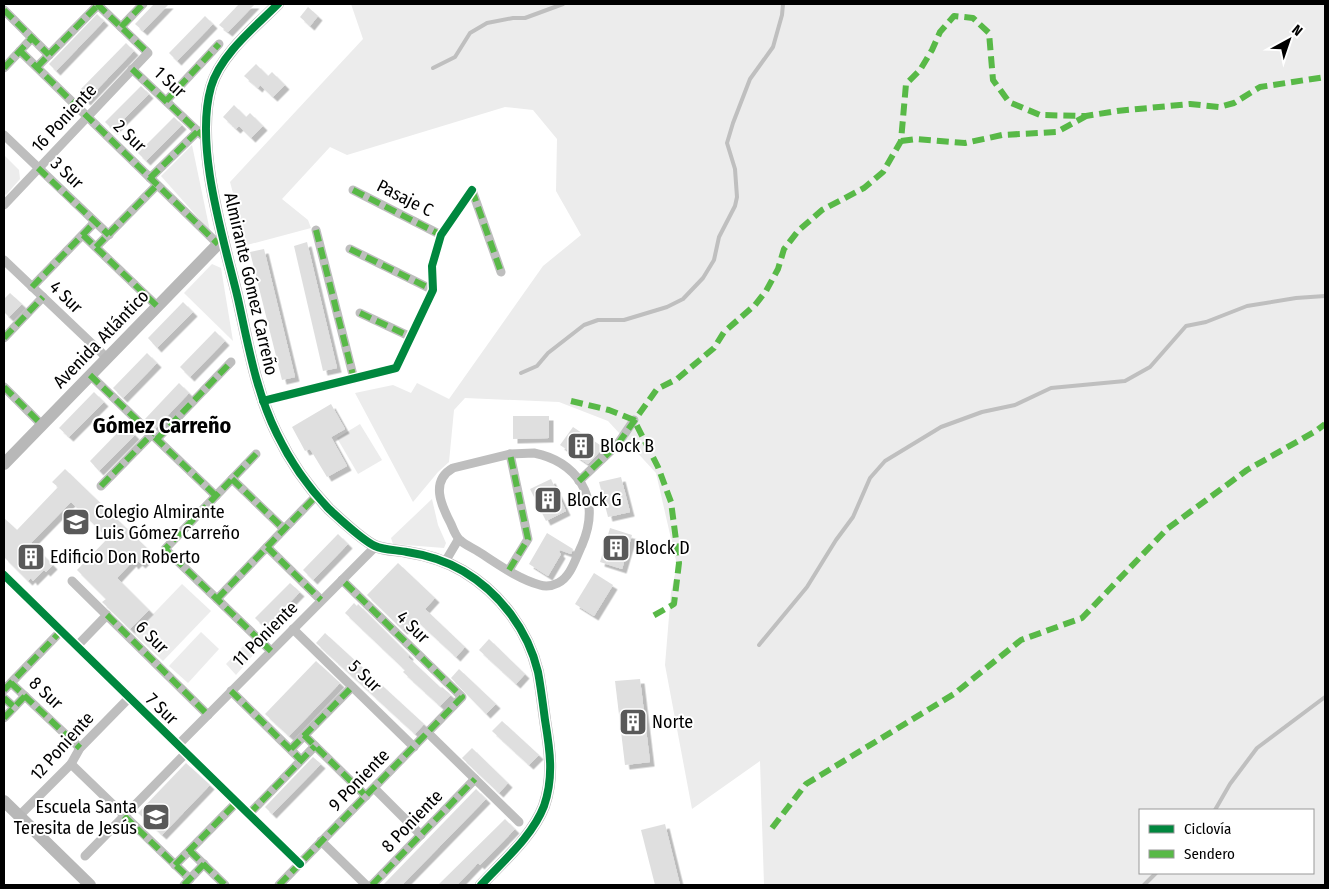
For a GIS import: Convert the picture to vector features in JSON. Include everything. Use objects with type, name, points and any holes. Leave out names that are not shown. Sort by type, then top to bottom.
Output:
[{"type":"street","points":[[37,67],[97,4]]},
{"type":"street","name":"1 Sur","points":[[97,4],[148,53]]},
{"type":"street","points":[[121,27],[143,4]]},
{"type":"street","name":"Almirante Gómez Carreño","points":[[278,4],[226,58],[217,72],[211,88],[202,135],[220,241],[263,401],[276,434],[300,474],[317,495],[344,522],[376,546],[417,553],[445,562],[474,578],[509,611],[522,632],[532,654],[538,674],[550,755],[551,768],[548,793],[531,831],[481,885]]},
{"type":"street","points":[[4,10],[49,54]]},
{"type":"street","points":[[4,68],[32,38]]},
{"type":"street","points":[[166,101],[219,44]]},
{"type":"street","name":"2 Sur","points":[[20,51],[157,185],[220,241]]},
{"type":"street","name":"16 Poniente","points":[[4,205],[148,53]]},
{"type":"street","name":"1 Sur","points":[[132,69],[202,135]]},
{"type":"street","name":"3 Sur","points":[[4,134],[109,235]]},
{"type":"street","points":[[150,178],[202,135]]},
{"type":"street","points":[[96,248],[157,185]]},
{"type":"street","name":"Pasaje C","points":[[353,190],[441,235]]},
{"type":"street","points":[[263,401],[396,368],[433,290],[432,266],[441,235],[472,190],[501,272]]},
{"type":"street","points":[[32,287],[95,222]]},
{"type":"street","points":[[316,230],[354,379]]},
{"type":"street","points":[[83,234],[157,306]]},
{"type":"street","name":"Avenida Atlántico","points":[[4,464],[220,241]]},
{"type":"street","points":[[350,250],[433,290]]},
{"type":"street","name":"4 Sur","points":[[4,260],[107,358]]},
{"type":"street","points":[[4,338],[43,297]]},
{"type":"street","points":[[360,313],[411,337]]},
{"type":"street","points":[[101,486],[231,362]]},
{"type":"street","points":[[90,375],[216,496]]},
{"type":"street","points":[[4,387],[42,425]]},
{"type":"street","points":[[579,481],[617,445],[634,420]]},
{"type":"street","points":[[534,453],[552,458],[567,468],[579,481],[588,500],[590,510],[588,529],[566,576],[558,583],[542,586],[508,570],[458,540],[443,508],[438,489],[441,478],[453,468],[510,454],[534,453]]},
{"type":"street","points":[[256,454],[165,549],[271,651]]},
{"type":"street","points":[[508,570],[528,539],[510,454]]},
{"type":"street","points":[[232,479],[284,530]]},
{"type":"street","points":[[217,599],[317,495]]},
{"type":"street","points":[[445,562],[458,540]]},
{"type":"street","name":"11 Poniente","points":[[178,745],[376,546]]},
{"type":"street","points":[[267,547],[321,600]]},
{"type":"street","name":"7 Sur","points":[[5,579],[60,630],[300,864]]},
{"type":"street","name":"4 Sur","points":[[342,580],[462,698]]},
{"type":"street","name":"6 Sur","points":[[72,581],[208,715]]},
{"type":"street","points":[[76,646],[107,615]]},
{"type":"street","name":"5 Sur","points":[[293,629],[414,747]]},
{"type":"street","points":[[4,690],[60,630]]},
{"type":"street","name":"8 Sur","points":[[11,683],[80,748]]},
{"type":"street","points":[[290,749],[352,687]]},
{"type":"street","points":[[231,691],[302,760]]},
{"type":"street","points":[[4,718],[25,696]]},
{"type":"street","name":"8 Sur","points":[[4,698],[14,707]]},
{"type":"street","name":"12 Poniente","points":[[19,816],[71,764],[80,748],[130,698]]},
{"type":"street","name":"9 Poniente","points":[[278,885],[462,698]]},
{"type":"street","points":[[428,733],[519,822]]},
{"type":"street","points":[[304,735],[366,796]]},
{"type":"street","points":[[249,814],[315,746]]},
{"type":"street","points":[[85,856],[186,753]]},
{"type":"street","points":[[71,764],[175,865],[187,882],[204,864]]},
{"type":"street","name":"8 Poniente","points":[[372,885],[475,779]]},
{"type":"street","points":[[374,788],[421,835]]},
{"type":"street","points":[[4,801],[90,885]]},
{"type":"street","points":[[175,865],[237,802]]},
{"type":"street","points":[[321,842],[366,885]]},
{"type":"street","points":[[190,850],[226,885]]},
{"type":"shaded area","points":[[351,4],[1325,4],[1325,885],[764,885],[760,761],[692,809],[665,665],[671,592],[677,565],[656,473],[608,421],[559,402],[465,398],[454,410],[449,462],[413,502],[355,393],[393,385],[411,393],[417,383],[449,399],[543,266],[581,235],[556,191],[557,139],[533,110],[505,107],[347,155],[330,147],[282,199],[308,220],[311,228],[247,245],[230,182],[363,39]]},
{"type":"shaded area","points":[[192,145],[210,231],[161,176]]},
{"type":"shaded area","points":[[4,155],[19,170],[20,179],[6,195],[4,193]]},
{"type":"shaded area","points":[[212,264],[221,268],[233,341],[184,293]]},
{"type":"shaded area","points":[[360,424],[382,460],[358,474],[337,438]]},
{"type":"shaded area","points":[[432,499],[438,525],[446,543],[444,548],[393,544],[391,538]]},
{"type":"shaded area","points":[[182,584],[211,611],[163,661],[134,634]]},
{"type":"shaded area","points":[[201,632],[219,649],[188,683],[169,666]]},
{"type":"shaded area","points":[[245,644],[254,654],[236,675],[226,664]]},
{"type":"building","points":[[154,4],[169,4],[143,31],[135,24]]},
{"type":"building","points":[[239,4],[255,4],[228,32],[219,25]]},
{"type":"building","points":[[308,7],[318,16],[310,26],[300,17]]},
{"type":"building","points":[[97,14],[104,21],[56,71],[49,64]]},
{"type":"building","points":[[205,16],[213,24],[177,61],[169,53]]},
{"type":"building","points":[[126,43],[134,51],[86,101],[78,92]]},
{"type":"building","points":[[256,64],[268,76],[272,72],[285,85],[273,97],[260,85],[258,88],[244,76]]},
{"type":"building","points":[[141,86],[149,94],[113,130],[105,122]]},
{"type":"building","points":[[234,105],[246,117],[250,113],[263,126],[251,138],[239,126],[236,129],[223,117]]},
{"type":"building","points":[[174,117],[182,125],[146,161],[138,153]]},
{"type":"building","points":[[307,242],[337,368],[323,371],[294,246]]},
{"type":"building","points":[[264,249],[295,377],[282,380],[250,252]]},
{"type":"building","points":[[10,293],[22,304],[9,317],[4,312],[4,299]]},
{"type":"building","points":[[183,302],[193,312],[157,348],[148,338]]},
{"type":"building","points":[[215,331],[225,341],[190,377],[180,367]]},
{"type":"building","points":[[147,353],[157,363],[123,398],[113,388]]},
{"type":"building","points":[[179,383],[189,393],[155,429],[145,419]]},
{"type":"building","points":[[94,392],[104,402],[69,437],[59,428]]},
{"type":"building","points":[[331,404],[345,429],[331,437],[347,466],[327,477],[310,449],[305,451],[292,427]]},
{"type":"building","points":[[513,416],[549,416],[549,438],[513,439]]},
{"type":"building","points":[[125,425],[135,435],[99,471],[90,461]]},
{"type":"building","name":"Block B","points":[[573,427],[603,447],[588,464],[560,445]]},
{"type":"building","points":[[65,469],[152,553],[141,564],[138,561],[134,565],[132,562],[117,578],[149,610],[130,629],[102,602],[106,599],[77,570],[108,538],[71,502],[31,543],[53,565],[46,572],[44,570],[33,581],[31,578],[28,581],[4,557],[4,518],[17,530],[58,487],[52,482]]},
{"type":"building","points":[[621,477],[630,512],[608,517],[599,482]]},
{"type":"building","name":"Block G","points":[[551,479],[566,511],[546,521],[530,489]]},
{"type":"building","name":"Block D","points":[[610,528],[632,535],[622,569],[600,562]]},
{"type":"building","points":[[547,533],[573,549],[571,554],[560,550],[561,554],[548,576],[529,564]]},
{"type":"building","points":[[338,534],[348,544],[313,580],[303,570]]},
{"type":"building","points":[[398,563],[435,598],[425,609],[465,647],[456,657],[414,618],[403,630],[367,595]]},
{"type":"building","points":[[594,573],[613,585],[594,616],[575,604]]},
{"type":"building","points":[[290,583],[300,592],[265,628],[255,618]]},
{"type":"building","points":[[354,603],[357,606],[358,604],[409,655],[408,657],[451,695],[440,706],[403,672],[405,670],[345,613]]},
{"type":"building","points":[[325,633],[424,724],[415,734],[316,643]]},
{"type":"building","points":[[489,639],[525,674],[516,684],[479,650]]},
{"type":"building","points":[[316,661],[340,683],[289,736],[265,714]]},
{"type":"building","points":[[459,669],[496,704],[486,714],[451,678]]},
{"type":"building","name":"Norte","points":[[640,679],[650,762],[625,765],[615,681]]},
{"type":"building","points":[[502,721],[539,755],[529,765],[492,731]]},
{"type":"building","points":[[472,748],[508,783],[499,793],[462,758]]},
{"type":"building","points":[[313,757],[321,764],[272,814],[265,807]]},
{"type":"building","points":[[186,763],[210,785],[162,835],[138,813]]},
{"type":"building","points":[[476,789],[486,799],[402,885],[383,885]]},
{"type":"building","points":[[505,819],[515,829],[480,865],[478,863],[457,885],[438,885]]},
{"type":"building","points":[[665,824],[680,885],[655,885],[641,830]]},
{"type":"waterway","points":[[433,68],[455,57],[470,33],[487,23],[513,18],[525,18],[563,4]]},
{"type":"waterway","points":[[521,373],[537,366],[548,353],[584,325],[598,320],[624,320],[667,307],[683,299],[703,278],[714,260],[719,237],[735,206],[737,197],[735,169],[727,143],[750,79],[773,47],[782,15],[783,4]]},
{"type":"waterway","points":[[759,645],[807,587],[836,540],[853,517],[870,478],[885,461],[941,427],[982,412],[1015,405],[1051,388],[1125,381],[1150,367],[1186,326],[1206,322],[1247,306],[1296,298],[1325,296]]},
{"type":"waterway","points":[[1216,809],[1230,784],[1257,748],[1325,697]]},
{"type":"waterway","points":[[1144,885],[1155,874]]},
{"type":"marked path","points":[[97,4],[148,53]]},
{"type":"marked path","points":[[121,27],[143,4]]},
{"type":"marked path","points":[[37,67],[98,5]]},
{"type":"marked path","points":[[4,10],[49,55]]},
{"type":"marked path","points":[[579,481],[617,445],[657,389],[677,379],[714,348],[724,332],[755,305],[766,291],[778,269],[784,249],[798,231],[822,210],[864,188],[883,172],[901,141],[906,84],[920,70],[940,32],[954,16],[973,18],[989,33],[993,80],[1009,102],[1040,115],[1086,116],[1190,104],[1219,107],[1234,103],[1260,87],[1325,77]]},
{"type":"marked path","points":[[4,68],[32,38]]},
{"type":"marked path","points":[[166,101],[219,44]]},
{"type":"marked path","points":[[20,51],[218,244]]},
{"type":"marked path","points":[[132,69],[206,139]]},
{"type":"marked path","points":[[901,141],[916,139],[965,143],[1002,135],[1057,132],[1086,116]]},
{"type":"marked path","points":[[150,178],[198,131]]},
{"type":"marked path","points":[[38,168],[109,235]]},
{"type":"marked path","points":[[96,247],[157,185]]},
{"type":"marked path","points":[[353,190],[441,235]]},
{"type":"marked path","points":[[472,190],[501,272]]},
{"type":"marked path","points":[[32,287],[95,222]]},
{"type":"marked path","points":[[316,230],[354,379]]},
{"type":"marked path","points":[[83,235],[157,306]]},
{"type":"marked path","points":[[350,249],[433,290]]},
{"type":"marked path","points":[[4,338],[43,297]]},
{"type":"marked path","points":[[360,313],[411,337]]},
{"type":"marked path","points":[[157,439],[231,362]]},
{"type":"marked path","points":[[90,375],[216,496]]},
{"type":"marked path","points":[[4,387],[42,425]]},
{"type":"marked path","points":[[571,401],[609,410],[634,420],[658,467],[671,502],[679,563],[674,604],[653,616]]},
{"type":"marked path","points":[[772,828],[806,784],[954,694],[1021,640],[1082,618],[1167,529],[1247,470],[1325,424]]},
{"type":"marked path","points":[[101,486],[152,434]]},
{"type":"marked path","points":[[256,454],[165,549],[271,651]]},
{"type":"marked path","points":[[509,570],[528,539],[510,454]]},
{"type":"marked path","points":[[232,479],[284,529]]},
{"type":"marked path","points":[[217,599],[317,495]]},
{"type":"marked path","points":[[267,547],[321,600]]},
{"type":"marked path","points":[[279,885],[462,697],[342,580]]},
{"type":"marked path","points":[[107,615],[208,715]]},
{"type":"marked path","points":[[4,690],[61,631]]},
{"type":"marked path","points":[[11,683],[80,748]]},
{"type":"marked path","points":[[291,749],[352,687]]},
{"type":"marked path","points":[[231,691],[301,760]]},
{"type":"marked path","points":[[4,718],[25,696]]},
{"type":"marked path","points":[[4,698],[14,707]]},
{"type":"marked path","points":[[304,735],[366,796]]},
{"type":"marked path","points":[[249,814],[315,746]]},
{"type":"marked path","points":[[372,885],[475,779]]},
{"type":"marked path","points":[[175,865],[237,802]]},
{"type":"marked path","points":[[124,816],[190,879]]},
{"type":"marked path","points":[[190,851],[225,885]]},
{"type":"marked path","points":[[184,885],[204,864]]},
{"type":"cycle path","points":[[278,4],[230,53],[222,64],[211,87],[207,111],[206,137],[208,165],[219,222],[253,368],[263,402],[282,444],[307,483],[329,509],[351,529],[375,546],[414,553],[450,564],[489,590],[520,627],[533,657],[538,672],[550,753],[547,795],[539,817],[525,838],[481,885]]},
{"type":"cycle path","points":[[263,401],[396,368],[433,290],[432,266],[441,235],[472,190]]},
{"type":"cycle path","points":[[4,575],[300,864]]},
{"type":"place","name":"Block B","points":[[581,446]]},
{"type":"place","name":"Block G","points":[[548,500]]},
{"type":"place","name":"Colegio Almirante Luis Gómez Carreño","points":[[76,522]]},
{"type":"place","name":"Block D","points":[[616,548]]},
{"type":"place","name":"Edificio Don Roberto","points":[[31,557]]},
{"type":"place","name":"Norte","points":[[633,722]]},
{"type":"place","name":"Escuela Santa Teresita de Jesús","points":[[156,817]]},
{"type":"district","name":"Gómez Carreño","points":[[162,425]]}]
